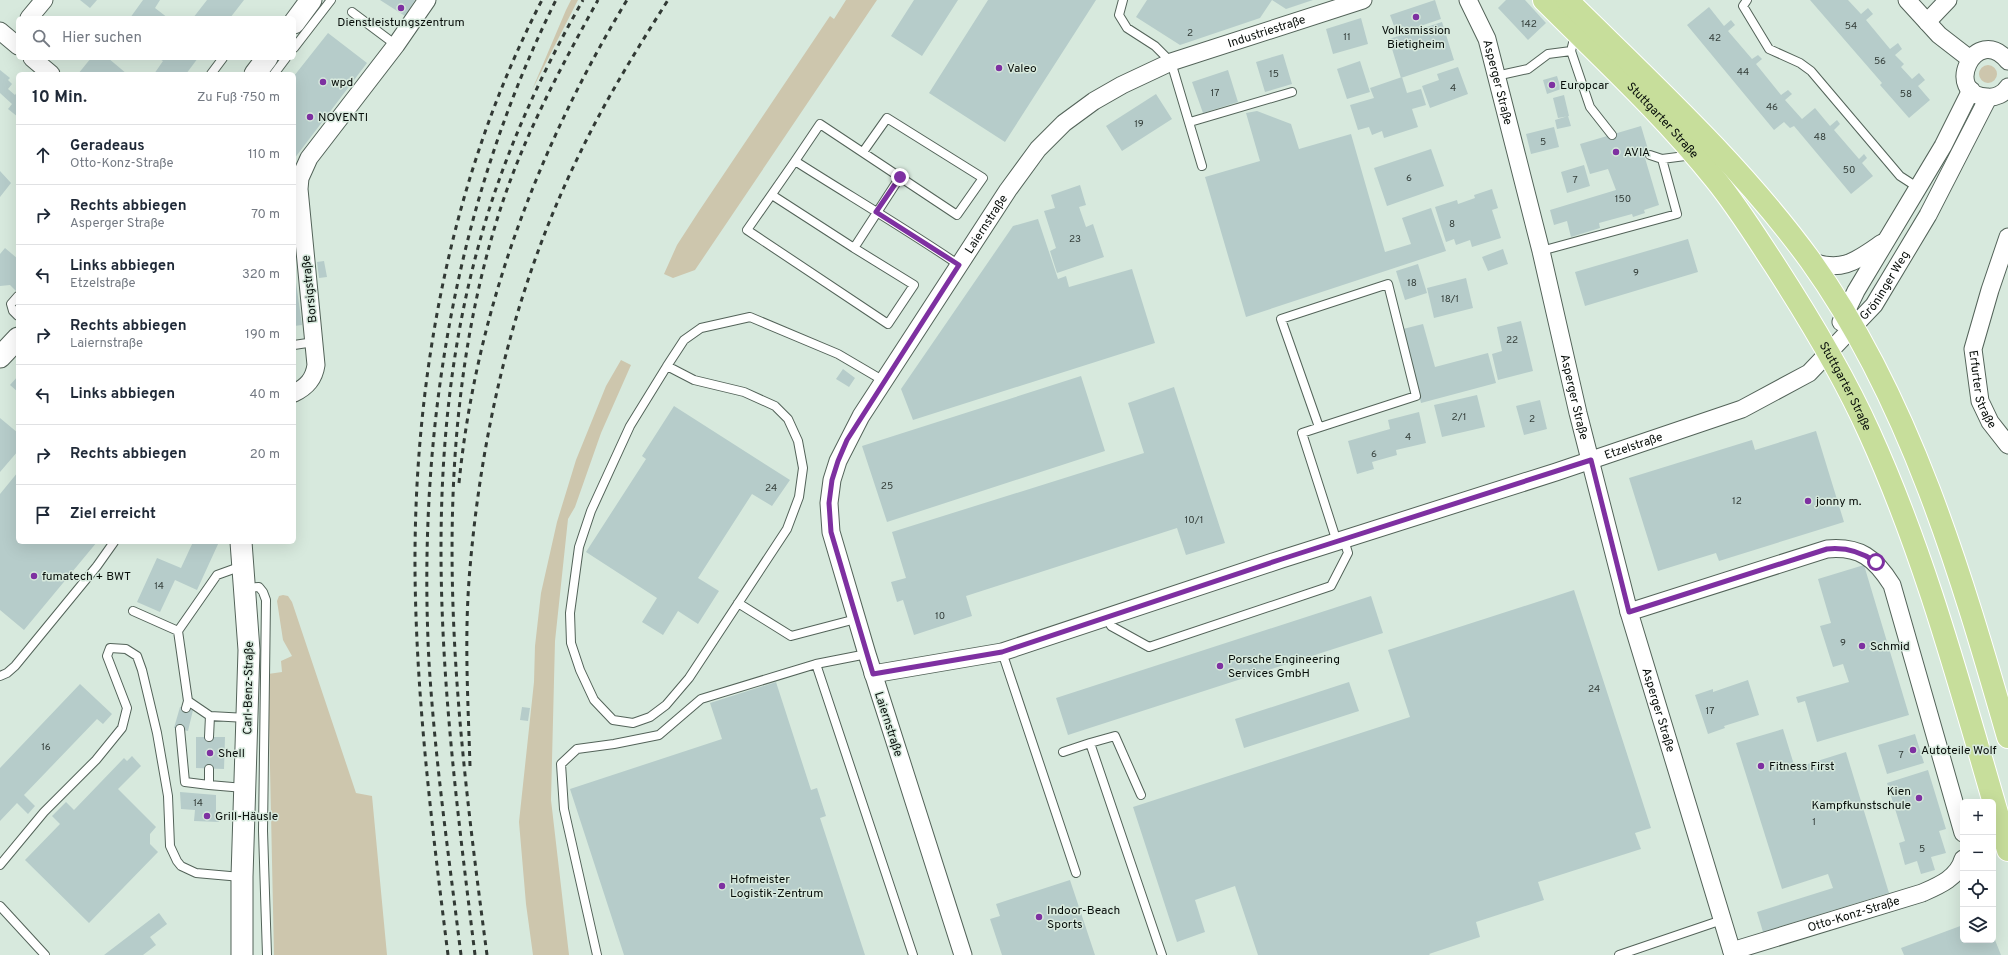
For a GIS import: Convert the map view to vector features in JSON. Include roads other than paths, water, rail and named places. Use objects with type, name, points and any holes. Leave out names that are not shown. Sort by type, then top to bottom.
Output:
[{"type":"main road","name":"Stuttgarter Straße","points":[[1544,0],[1574,42],[1667,123],[1716,180],[1803,309],[1828,353],[1868,430],[1903,512],[1951,656],[2008,850]]},
{"type":"main road","name":"Stuttgarter Straße","points":[[1567,0],[1728,160],[1782,223],[1810,261],[1849,320],[1895,411],[1933,502],[1965,594],[2008,737]]},
{"type":"street","points":[[31,16],[44,0]]},
{"type":"street","points":[[296,20],[311,0]]},
{"type":"street","name":"Borsigstraße","points":[[296,392],[304,389],[314,373],[314,342],[299,190],[300,178],[309,158],[396,45],[427,0]]},
{"type":"street","name":"Industriestraße","points":[[1171,62],[1363,0]]},
{"type":"street","name":"Asperger Straße","points":[[1468,0],[1487,39],[1541,251],[1629,612],[1722,920],[1730,954]]},
{"type":"street","points":[[1907,0],[1949,44],[1970,59]]},
{"type":"street","points":[[1927,22],[1948,0]]},
{"type":"street","points":[[2007,56],[1986,50],[1977,53],[1970,59],[1966,67],[1965,75],[1971,90],[1976,94],[1988,98],[2001,94],[2008,87]]},
{"type":"street","points":[[34,60],[49,72]]},
{"type":"street","points":[[256,72],[266,60]]},
{"type":"street","name":"Laiernstraße","points":[[963,955],[873,674],[831,532],[829,503],[832,480],[847,440],[959,265],[1025,166],[1048,138],[1094,101],[1122,85],[1171,62]]},
{"type":"street","name":"Gröninger Weg","points":[[1828,353],[1849,320],[1885,241],[1943,146],[1971,90]]},
{"type":"street","name":"Gröninger Weg","points":[[1849,320],[1874,304],[1928,215],[1988,98]]},
{"type":"street","name":"Erfurter Straße","points":[[2008,237],[1990,290],[1973,349],[1980,402],[1990,422],[2008,445]]},
{"type":"street","name":"Gröninger Weg","points":[[1810,261],[1831,266],[1851,263],[1885,241]]},
{"type":"street","points":[[0,357],[16,340]]},
{"type":"street","name":"Etzelstraße","points":[[873,674],[1002,652],[1591,460],[1742,409],[1806,376],[1828,353]]},
{"type":"street","name":"Carl-Benz-Straße","points":[[241,544],[249,650],[246,788],[242,877],[242,955]]},
{"type":"street","points":[[1629,612],[1827,549],[1849,549],[1868,556],[1882,569],[1892,585],[1960,823]]},
{"type":"street","name":"Otto-Konz-Straße","points":[[1730,954],[1922,893],[1940,885],[1955,874],[1960,865]]},
{"type":"lane","points":[[296,45],[331,0]]},
{"type":"lane","points":[[1122,0],[1119,15],[1127,28],[1155,46],[1171,62],[1202,166]]},
{"type":"lane","points":[[1747,0],[1743,6],[1770,48],[1800,63],[1811,71],[1900,176],[1917,187]]},
{"type":"lane","points":[[352,12],[396,45]]},
{"type":"lane","points":[[1496,76],[1528,69],[1548,54],[1574,42],[1590,107],[1612,135]]},
{"type":"lane","points":[[212,72],[222,60]]},
{"type":"lane","points":[[276,72],[284,60]]},
{"type":"lane","points":[[1190,122],[1292,92]]},
{"type":"lane","points":[[772,195],[914,285],[888,324],[747,230],[820,124],[957,215],[982,178],[887,118],[863,152]]},
{"type":"lane","points":[[1650,155],[1662,159],[1694,154]]},
{"type":"lane","points":[[1541,251],[1677,214],[1662,159]]},
{"type":"lane","points":[[795,161],[959,265]]},
{"type":"lane","points":[[854,248],[900,177]]},
{"type":"lane","points":[[1107,617],[1111,626],[1149,647],[1331,586],[1348,553],[1340,541],[1302,433],[1416,396],[1388,284],[1281,319],[1318,427]]},
{"type":"lane","points":[[16,298],[11,304],[13,312],[16,314]]},
{"type":"lane","points":[[667,366],[694,380],[744,392],[775,406],[788,419],[798,441],[802,468],[799,497],[787,529],[689,678],[666,705],[650,717],[633,723],[613,720],[594,700],[580,670],[572,643],[570,614],[579,547],[591,511],[630,426],[667,366],[684,340],[701,328],[750,316],[838,354],[884,382]]},
{"type":"lane","points":[[296,345],[314,342]]},
{"type":"lane","points":[[0,676],[7,673],[15,666],[97,566],[113,544]]},
{"type":"lane","points":[[243,566],[217,575],[178,631],[187,705],[210,716],[247,718]]},
{"type":"lane","points":[[245,588],[259,587],[266,600],[263,831],[267,955]]},
{"type":"lane","points":[[738,603],[791,636],[856,619]]},
{"type":"lane","points":[[133,611],[178,631]]},
{"type":"lane","points":[[0,865],[44,812],[96,760],[122,728],[127,708],[107,656],[110,648],[126,649],[137,656],[142,670],[155,726],[168,796],[170,846],[173,854],[181,866],[196,873],[242,877]]},
{"type":"lane","points":[[1002,652],[1076,873]]},
{"type":"lane","points":[[597,955],[564,809],[561,764],[577,749],[614,744],[659,735],[701,699],[816,664],[867,654]]},
{"type":"lane","points":[[816,664],[913,955]]},
{"type":"lane","points":[[209,737],[210,716]]},
{"type":"lane","points":[[180,730],[185,782],[246,788]]},
{"type":"lane","points":[[1063,752],[1115,736],[1141,795]]},
{"type":"lane","points":[[1090,744],[1162,955]]},
{"type":"lane","points":[[209,769],[209,784]]},
{"type":"lane","points":[[0,906],[46,955]]},
{"type":"lane","points":[[1619,955],[1722,920]]},
{"type":"railway","points":[[448,955],[431,811],[418,666],[415,569],[416,496],[422,422],[431,349],[444,277],[462,205],[484,135],[511,66],[542,0]]},
{"type":"railway","points":[[461,955],[447,846],[429,662],[427,577],[429,492],[437,407],[450,323],[468,240],[491,158],[521,78],[556,0]]},
{"type":"railway","points":[[475,955],[454,777],[446,688],[442,599],[442,510],[447,421],[459,332],[479,244],[488,212],[510,150],[523,119],[551,59],[583,0]]},
{"type":"railway","points":[[487,955],[464,766],[456,671],[452,576],[454,481],[462,386],[478,293],[503,201],[512,175],[534,123],[558,73],[598,0]]},
{"type":"railway","points":[[459,483],[467,419],[480,356],[496,294],[516,232],[539,172],[566,113],[595,56],[627,0]]},
{"type":"railway","points":[[470,766],[467,642],[470,568],[483,461],[506,354],[538,250],[558,200],[611,93],[668,0]]},
{"type":"place","name":"Dienstleistungszentrum","points":[[401,8]]},
{"type":"place","name":"Volksmission Bietigheim","points":[[1416,17]]},
{"type":"place","name":"Valeo","points":[[999,68]]},
{"type":"place","name":"wpd","points":[[323,82]]},
{"type":"place","name":"Europcar","points":[[1552,85]]},
{"type":"place","name":"NOVENTI","points":[[310,117]]},
{"type":"place","name":"AVIA","points":[[1616,152]]},
{"type":"place","name":"jonny m.","points":[[1808,501]]},
{"type":"place","name":"fumatech + BWT","points":[[34,576]]},
{"type":"place","name":"Schmid","points":[[1862,646]]},
{"type":"place","name":"Porsche Engineering Services GmbH","points":[[1220,666]]},
{"type":"place","name":"Autoteile Wolf","points":[[1913,750]]},
{"type":"place","name":"Shell","points":[[210,753]]},
{"type":"place","name":"Fitness First","points":[[1761,766]]},
{"type":"place","name":"Kien Kampfkunstschule","points":[[1919,798]]},
{"type":"place","name":"Grill-Häusle","points":[[207,816]]},
{"type":"place","name":"Hofmeister Logistik-Zentrum","points":[[722,886]]},
{"type":"place","name":"Indoor-Beach Sports","points":[[1039,917]]}]
